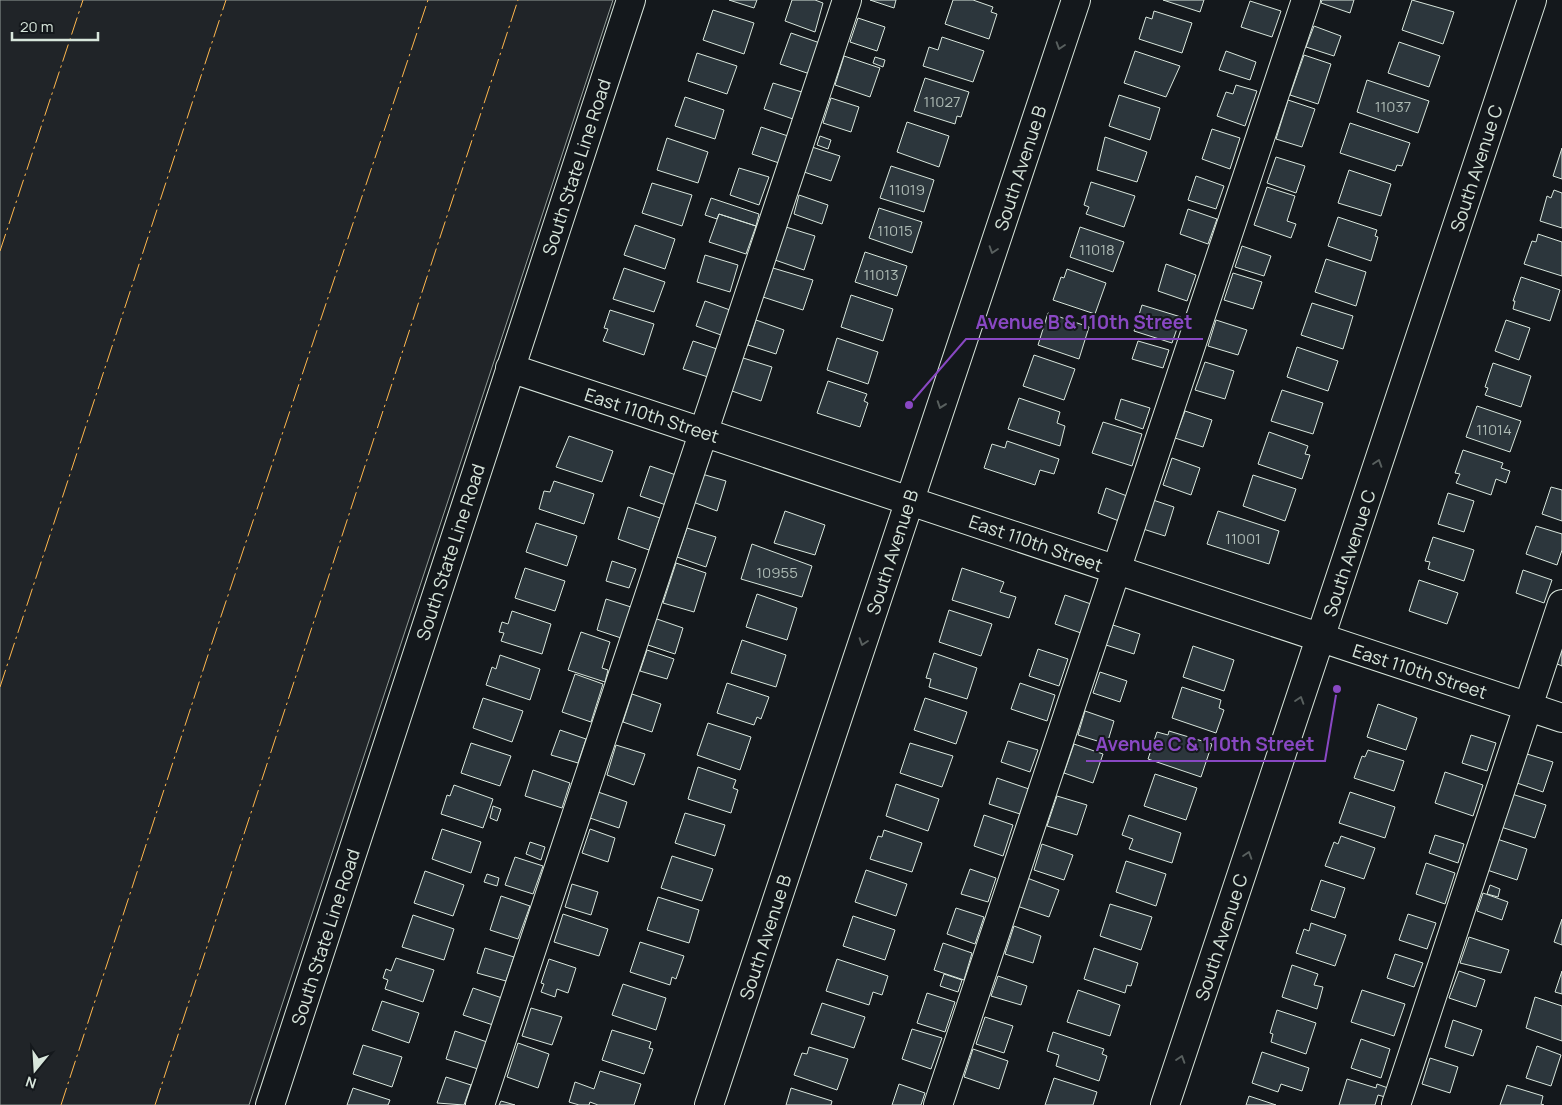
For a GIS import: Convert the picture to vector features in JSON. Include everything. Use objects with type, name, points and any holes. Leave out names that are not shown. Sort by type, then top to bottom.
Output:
[{"type":"street","name":"South State Line Road","points":[[270,1105],[631,0]]},
{"type":"street","points":[[480,1105],[847,0]]},
{"type":"street","name":"South Avenue B","points":[[709,1105],[1076,0]]},
{"type":"street","points":[[938,1105],[1306,0]]},
{"type":"street","name":"South Avenue C","points":[[1166,1105],[1532,0]]},
{"type":"street","name":"East 110th Street","points":[[510,368],[1562,718]]},
{"type":"street","points":[[1396,1105],[1562,604]]},
{"type":"shaded area","points":[[0,0],[613,0],[249,1105],[0,1105]]},
{"type":"building","points":[[729,0],[757,0],[754,8]]},
{"type":"building","points":[[792,0],[815,0],[823,3],[815,32],[785,21]]},
{"type":"building","points":[[870,0],[896,0],[894,8]]},
{"type":"building","points":[[953,0],[973,0],[993,7],[991,12],[997,14],[989,39],[945,24]]},
{"type":"building","points":[[1163,0],[1204,0],[1200,12]]},
{"type":"building","points":[[1322,0],[1354,0],[1350,13],[1321,3]]},
{"type":"building","points":[[1412,0],[1454,12],[1443,44],[1402,30]]},
{"type":"building","points":[[1250,1],[1281,11],[1272,37],[1241,27]]},
{"type":"building","points":[[713,10],[754,23],[744,54],[703,40]]},
{"type":"building","points":[[1154,11],[1192,23],[1182,53],[1139,39],[1146,17],[1152,19]]},
{"type":"building","points":[[858,18],[885,27],[877,51],[850,42]]},
{"type":"building","points":[[1314,26],[1341,36],[1334,56],[1306,47]]},
{"type":"building","points":[[791,33],[820,43],[810,74],[780,64]]},
{"type":"building","points":[[942,37],[984,51],[973,82],[923,66],[929,47],[938,50]]},
{"type":"building","points":[[1399,42],[1440,56],[1429,87],[1388,73]]},
{"type":"building","points":[[1135,51],[1180,66],[1166,97],[1124,83]]},
{"type":"building","points":[[1226,51],[1256,62],[1250,80],[1219,70]]},
{"type":"building","points":[[697,53],[737,66],[727,94],[688,81]]},
{"type":"building","points":[[1304,55],[1331,64],[1318,104],[1290,95]]},
{"type":"building","points":[[844,56],[880,68],[870,97],[835,85]]},
{"type":"building","points":[[875,57],[885,60],[883,67],[873,63]]},
{"type":"building","points":[[925,78],[969,92],[961,117],[957,116],[955,124],[914,111]]},
{"type":"building","points":[[1367,80],[1429,101],[1418,133],[1357,112]]},
{"type":"building","points":[[773,83],[802,92],[793,119],[764,109]]},
{"type":"building","points":[[1236,85],[1257,91],[1245,126],[1217,116],[1226,92],[1233,94]]},
{"type":"building","points":[[1119,95],[1160,108],[1150,140],[1109,126]]},
{"type":"building","points":[[685,97],[724,110],[715,139],[675,126]]},
{"type":"building","points":[[831,98],[859,107],[851,132],[823,123]]},
{"type":"building","points":[[1288,100],[1315,109],[1302,147],[1276,139]]},
{"type":"building","points":[[907,122],[949,136],[939,167],[897,152]]},
{"type":"building","points":[[1350,123],[1410,143],[1402,166],[1397,165],[1395,171],[1340,153]]},
{"type":"building","points":[[761,127],[788,136],[779,163],[752,154]]},
{"type":"building","points":[[1212,129],[1240,138],[1230,169],[1202,159]]},
{"type":"building","points":[[820,136],[831,140],[828,149],[817,145]]},
{"type":"building","points":[[1105,137],[1147,152],[1137,182],[1097,170]]},
{"type":"building","points":[[667,138],[708,152],[698,183],[657,170]]},
{"type":"building","points":[[812,147],[840,156],[831,181],[804,172]]},
{"type":"building","points":[[1562,148],[1562,179],[1553,176]]},
{"type":"building","points":[[1276,157],[1305,166],[1296,193],[1267,183]]},
{"type":"building","points":[[891,166],[934,180],[924,212],[880,198]]},
{"type":"building","points":[[739,168],[769,177],[759,205],[730,195]]},
{"type":"building","points":[[1349,170],[1391,184],[1381,216],[1338,203]]},
{"type":"building","points":[[1196,176],[1224,186],[1216,209],[1188,200]]},
{"type":"building","points":[[1091,182],[1135,196],[1124,227],[1086,214],[1089,207],[1084,205]]},
{"type":"building","points":[[652,183],[692,195],[682,226],[642,213]]},
{"type":"building","points":[[1267,187],[1295,196],[1287,221],[1296,224],[1291,238],[1254,225]]},
{"type":"building","points":[[1554,190],[1562,193],[1562,228],[1540,221],[1547,196],[1551,198]]},
{"type":"building","points":[[799,195],[828,205],[822,224],[794,214]]},
{"type":"building","points":[[711,198],[759,214],[756,226],[719,214],[717,219],[705,215]]},
{"type":"building","points":[[879,208],[922,222],[912,253],[869,238]]},
{"type":"building","points":[[1188,209],[1217,219],[1208,244],[1180,234]]},
{"type":"building","points":[[719,214],[756,226],[746,254],[709,242]]},
{"type":"building","points":[[1338,217],[1377,230],[1375,236],[1378,237],[1371,261],[1328,246]]},
{"type":"building","points":[[635,225],[675,239],[665,269],[624,255]]},
{"type":"building","points":[[786,227],[815,236],[804,270],[775,260]]},
{"type":"building","points":[[1080,227],[1124,242],[1113,272],[1070,257]]},
{"type":"building","points":[[1538,234],[1562,242],[1562,276],[1524,264],[1532,241],[1536,242]]},
{"type":"building","points":[[1242,246],[1271,256],[1264,276],[1235,267]]},
{"type":"building","points":[[865,252],[907,266],[897,296],[855,282]]},
{"type":"building","points":[[705,255],[738,265],[730,292],[697,282]]},
{"type":"building","points":[[1326,259],[1366,272],[1356,306],[1315,292]]},
{"type":"building","points":[[1166,264],[1196,275],[1187,301],[1158,291]]},
{"type":"building","points":[[624,268],[665,282],[654,312],[613,299]]},
{"type":"building","points":[[773,268],[813,280],[803,310],[763,297]]},
{"type":"building","points":[[1067,269],[1106,283],[1095,314],[1053,300],[1061,277],[1064,278]]},
{"type":"building","points":[[1233,273],[1262,282],[1253,309],[1224,300]]},
{"type":"building","points":[[1521,277],[1560,290],[1550,321],[1513,309],[1515,301],[1513,301]]},
{"type":"building","points":[[851,295],[893,309],[883,341],[841,327]]},
{"type":"building","points":[[705,301],[730,310],[721,335],[696,326]]},
{"type":"building","points":[[1312,303],[1353,316],[1343,349],[1301,335]]},
{"type":"building","points":[[1142,305],[1181,317],[1172,343],[1134,331]]},
{"type":"building","points":[[610,310],[654,324],[644,355],[603,341],[608,329],[604,328]]},
{"type":"building","points":[[1048,313],[1089,327],[1079,359],[1038,345]]},
{"type":"building","points":[[756,320],[784,330],[776,354],[748,345]]},
{"type":"building","points":[[1216,320],[1247,330],[1238,355],[1208,346]]},
{"type":"building","points":[[1506,320],[1530,328],[1519,360],[1495,351]]},
{"type":"building","points":[[837,338],[878,352],[868,384],[827,370]]},
{"type":"building","points":[[693,341],[717,349],[708,377],[683,369]]},
{"type":"building","points":[[1138,341],[1169,350],[1163,368],[1132,359]]},
{"type":"building","points":[[1297,347],[1338,361],[1328,391],[1287,377]]},
{"type":"building","points":[[1034,355],[1075,369],[1064,400],[1023,386]]},
{"type":"building","points":[[740,357],[772,367],[761,401],[729,390]]},
{"type":"building","points":[[1205,362],[1234,371],[1225,399],[1195,390]]},
{"type":"building","points":[[1493,363],[1531,376],[1521,407],[1485,395],[1488,388],[1485,387]]},
{"type":"building","points":[[828,381],[867,394],[864,401],[868,403],[860,427],[817,413]]},
{"type":"building","points":[[1282,390],[1323,403],[1313,434],[1271,421]]},
{"type":"building","points":[[1019,398],[1060,412],[1057,423],[1065,426],[1060,446],[1008,429]]},
{"type":"building","points":[[1121,399],[1150,408],[1143,429],[1115,419]]},
{"type":"building","points":[[1477,406],[1521,421],[1510,452],[1466,437]]},
{"type":"building","points":[[1185,411],[1212,420],[1203,447],[1175,438]]},
{"type":"building","points":[[1103,422],[1142,434],[1132,466],[1092,453]]},
{"type":"building","points":[[1269,432],[1308,446],[1305,454],[1310,455],[1302,479],[1258,464]]},
{"type":"building","points":[[569,436],[613,451],[602,482],[556,467]]},
{"type":"building","points":[[1007,441],[1059,459],[1054,474],[1040,470],[1035,485],[984,468],[992,444],[1005,448]]},
{"type":"building","points":[[1463,450],[1503,463],[1501,468],[1510,471],[1506,483],[1496,479],[1491,495],[1456,483],[1460,474],[1455,473]]},
{"type":"building","points":[[1172,458],[1200,468],[1191,495],[1163,485]]},
{"type":"building","points":[[650,466],[676,475],[666,505],[640,496]]},
{"type":"building","points":[[702,474],[726,481],[717,511],[693,502]]},
{"type":"building","points":[[1253,475],[1296,489],[1285,521],[1243,506]]},
{"type":"building","points":[[554,481],[594,494],[584,524],[539,509],[544,491],[550,492]]},
{"type":"building","points":[[1551,487],[1562,490],[1562,521],[1542,514]]},
{"type":"building","points":[[1106,488],[1127,496],[1119,521],[1098,513]]},
{"type":"building","points":[[1448,493],[1474,501],[1464,532],[1438,524]]},
{"type":"building","points":[[1150,499],[1174,507],[1165,536],[1140,528]]},
{"type":"building","points":[[628,507],[660,518],[649,550],[618,539]]},
{"type":"building","points":[[785,511],[825,525],[815,555],[774,543]]},
{"type":"building","points":[[1218,511],[1279,531],[1269,564],[1207,544]]},
{"type":"building","points":[[536,523],[577,536],[567,566],[526,552]]},
{"type":"building","points":[[1536,526],[1562,534],[1562,550],[1557,565],[1526,554]]},
{"type":"building","points":[[687,528],[716,537],[706,567],[677,557]]},
{"type":"building","points":[[1433,537],[1474,550],[1464,581],[1428,569],[1430,562],[1425,561]]},
{"type":"building","points":[[752,544],[812,566],[802,597],[741,579]]},
{"type":"building","points":[[612,561],[636,569],[629,588],[606,581]]},
{"type":"building","points":[[676,563],[706,573],[694,612],[663,603]]},
{"type":"building","points":[[525,568],[565,581],[555,611],[515,598]]},
{"type":"building","points":[[962,568],[1004,582],[1000,592],[1016,597],[1009,618],[952,600]]},
{"type":"building","points":[[1523,570],[1552,580],[1544,603],[1516,593]]},
{"type":"building","points":[[1419,580],[1458,593],[1447,624],[1409,611]]},
{"type":"building","points":[[757,594],[797,608],[787,640],[746,627]]},
{"type":"building","points":[[1065,595],[1091,604],[1081,633],[1055,624]]},
{"type":"building","points":[[606,599],[631,607],[621,638],[597,630]]},
{"type":"building","points":[[949,610],[992,624],[981,656],[939,642]]},
{"type":"building","points":[[512,611],[551,624],[542,654],[501,641],[504,633],[499,632],[502,622],[508,624]]},
{"type":"building","points":[[654,618],[683,628],[675,654],[645,644]]},
{"type":"building","points":[[1113,625],[1140,634],[1134,654],[1106,645]]},
{"type":"building","points":[[581,632],[610,642],[602,668],[608,670],[605,682],[568,670]]},
{"type":"building","points":[[742,640],[786,655],[776,687],[731,673]]},
{"type":"building","points":[[1562,643],[1562,666],[1555,663]]},
{"type":"building","points":[[1193,646],[1234,660],[1224,691],[1183,677]]},
{"type":"building","points":[[1038,649],[1068,659],[1059,686],[1029,676]]},
{"type":"building","points":[[647,650],[674,659],[667,679],[640,671]]},
{"type":"building","points":[[934,653],[977,668],[967,699],[929,687],[931,679],[926,678]]},
{"type":"building","points":[[500,655],[540,669],[530,700],[486,685],[492,667],[496,669]]},
{"type":"building","points":[[1100,672],[1127,681],[1120,702],[1093,693]]},
{"type":"building","points":[[575,674],[603,684],[591,722],[562,712]]},
{"type":"building","points":[[727,683],[769,697],[761,719],[757,717],[754,725],[717,713]]},
{"type":"building","points":[[1020,683],[1055,695],[1047,721],[1011,709]]},
{"type":"building","points":[[1182,687],[1221,700],[1219,708],[1224,710],[1216,733],[1172,718]]},
{"type":"building","points":[[632,694],[661,704],[652,732],[623,722]]},
{"type":"building","points":[[483,698],[523,711],[512,742],[473,728]]},
{"type":"building","points":[[925,698],[967,712],[956,744],[914,730]]},
{"type":"building","points":[[1378,704],[1417,718],[1406,750],[1367,737]]},
{"type":"building","points":[[1085,711],[1114,721],[1107,744],[1078,735]]},
{"type":"building","points":[[708,723],[751,737],[740,770],[697,755]]},
{"type":"building","points":[[560,730],[586,739],[578,763],[551,755]]},
{"type":"building","points":[[1169,731],[1212,744],[1201,777],[1148,759],[1157,732],[1168,735]]},
{"type":"building","points":[[1471,735],[1496,743],[1487,771],[1462,763]]},
{"type":"building","points":[[1008,741],[1038,750],[1030,772],[1001,762]]},
{"type":"building","points":[[471,743],[511,756],[500,786],[461,773]]},
{"type":"building","points":[[910,743],[953,756],[942,787],[900,773]]},
{"type":"building","points":[[1074,744],[1103,754],[1093,783],[1064,773]]},
{"type":"building","points":[[616,745],[645,754],[634,785],[607,775]]},
{"type":"building","points":[[1368,750],[1404,761],[1394,791],[1354,778],[1362,756],[1365,757]]},
{"type":"building","points":[[1527,754],[1553,762],[1543,792],[1517,783]]},
{"type":"building","points":[[698,767],[736,780],[733,788],[738,790],[731,813],[688,799]]},
{"type":"building","points":[[533,770],[570,783],[562,808],[525,796]]},
{"type":"building","points":[[1445,772],[1483,785],[1473,816],[1435,803]]},
{"type":"building","points":[[1155,774],[1197,788],[1186,820],[1144,806]]},
{"type":"building","points":[[997,778],[1029,789],[1020,814],[989,804]]},
{"type":"building","points":[[896,784],[939,799],[928,831],[886,816]]},
{"type":"building","points":[[454,785],[493,799],[483,828],[441,814],[447,795],[450,796]]},
{"type":"building","points":[[598,792],[627,802],[619,828],[590,818]]},
{"type":"building","points":[[1350,792],[1395,807],[1385,838],[1339,823]]},
{"type":"building","points":[[1512,794],[1546,805],[1535,838],[1501,827]]},
{"type":"building","points":[[1057,796],[1087,805],[1077,835],[1047,826]]},
{"type":"building","points":[[493,806],[501,809],[497,821],[490,818]]},
{"type":"building","points":[[685,813],[725,825],[715,856],[675,843]]},
{"type":"building","points":[[984,815],[1013,825],[1003,856],[974,846]]},
{"type":"building","points":[[1129,815],[1181,833],[1172,863],[1129,849],[1133,839],[1122,835]]},
{"type":"building","points":[[442,829],[481,842],[471,873],[432,859]]},
{"type":"building","points":[[590,829],[615,838],[608,862],[582,853]]},
{"type":"building","points":[[884,830],[922,843],[912,872],[870,859],[878,836],[882,837]]},
{"type":"building","points":[[1435,835],[1464,844],[1458,863],[1429,853]]},
{"type":"building","points":[[1341,836],[1375,848],[1364,879],[1325,866],[1334,842],[1338,844]]},
{"type":"building","points":[[1497,839],[1527,849],[1517,880],[1487,870]]},
{"type":"building","points":[[530,842],[545,847],[541,860],[526,854]]},
{"type":"building","points":[[1042,844],[1073,855],[1064,880],[1034,870]]},
{"type":"building","points":[[672,856],[713,869],[702,901],[661,888]]},
{"type":"building","points":[[515,857],[543,866],[533,894],[505,885]]},
{"type":"building","points":[[1126,861],[1166,874],[1156,906],[1116,892]]},
{"type":"building","points":[[1426,863],[1455,873],[1445,904],[1416,894]]},
{"type":"building","points":[[970,869],[996,878],[988,902],[961,894]]},
{"type":"building","points":[[866,870],[907,884],[896,916],[855,902]]},
{"type":"building","points":[[425,871],[464,885],[453,916],[414,903]]},
{"type":"building","points":[[487,874],[499,878],[497,886],[484,882]]},
{"type":"building","points":[[1027,878],[1059,890],[1049,917],[1017,906]]},
{"type":"building","points":[[1321,880],[1345,888],[1335,918],[1311,910]]},
{"type":"building","points":[[572,884],[598,892],[591,915],[565,907]]},
{"type":"building","points":[[1490,885],[1500,889],[1498,897],[1487,894]]},
{"type":"building","points":[[1483,893],[1508,902],[1502,920],[1477,911]]},
{"type":"building","points":[[501,896],[530,906],[518,939],[490,930]]},
{"type":"building","points":[[658,897],[699,910],[689,943],[647,930]]},
{"type":"building","points":[[1110,904],[1152,917],[1141,950],[1100,936]]},
{"type":"building","points":[[956,908],[984,917],[975,944],[947,934]]},
{"type":"building","points":[[563,914],[608,929],[599,956],[554,942]]},
{"type":"building","points":[[1408,914],[1436,923],[1427,949],[1399,940]]},
{"type":"building","points":[[413,915],[454,929],[444,960],[402,947]]},
{"type":"building","points":[[853,916],[895,930],[885,960],[843,946]]},
{"type":"building","points":[[1562,919],[1562,945],[1554,942]]},
{"type":"building","points":[[1311,923],[1346,935],[1335,966],[1296,953],[1304,929],[1309,931]]},
{"type":"building","points":[[1014,926],[1041,936],[1033,963],[1005,954]]},
{"type":"building","points":[[1469,937],[1509,950],[1501,973],[1460,963]]},
{"type":"building","points":[[640,942],[684,956],[676,979],[672,977],[670,985],[630,972]]},
{"type":"building","points":[[943,943],[972,953],[964,980],[934,970]]},
{"type":"building","points":[[485,948],[514,957],[506,981],[477,973]]},
{"type":"building","points":[[1094,948],[1138,963],[1131,986],[1127,985],[1125,993],[1084,979]]},
{"type":"building","points":[[1395,954],[1423,963],[1414,987],[1387,978]]},
{"type":"building","points":[[396,958],[434,970],[423,1002],[385,989],[388,980],[383,978],[386,969],[391,971]]},
{"type":"building","points":[[549,959],[576,968],[568,993],[557,989],[555,997],[541,992],[544,984],[541,983]]},
{"type":"building","points":[[837,959],[888,976],[882,995],[873,992],[869,1005],[826,991]]},
{"type":"building","points":[[1292,965],[1318,974],[1314,985],[1323,987],[1317,1009],[1282,997]]},
{"type":"building","points":[[1459,971],[1485,980],[1476,1007],[1449,998]]},
{"type":"building","points":[[1562,971],[1562,994],[1555,992]]},
{"type":"building","points":[[944,974],[962,980],[958,992],[940,986]]},
{"type":"building","points":[[998,976],[1027,986],[1021,1005],[991,996]]},
{"type":"building","points":[[623,984],[666,998],[656,1030],[612,1015]]},
{"type":"building","points":[[473,988],[502,998],[493,1025],[463,1015]]},
{"type":"building","points":[[1078,990],[1120,1005],[1110,1036],[1067,1022]]},
{"type":"building","points":[[1362,990],[1405,1004],[1394,1036],[1351,1022]]},
{"type":"building","points":[[927,993],[955,1002],[945,1032],[917,1023]]},
{"type":"building","points":[[1535,997],[1562,1006],[1562,1041],[1526,1028]]},
{"type":"building","points":[[382,1001],[419,1013],[409,1043],[372,1030]]},
{"type":"building","points":[[822,1003],[865,1017],[854,1048],[811,1034]]},
{"type":"building","points":[[531,1008],[562,1017],[552,1045],[522,1036]]},
{"type":"building","points":[[1277,1010],[1316,1023],[1306,1054],[1271,1042],[1273,1034],[1270,1033]]},
{"type":"building","points":[[985,1017],[1013,1026],[1004,1053],[976,1044]]},
{"type":"building","points":[[1453,1020],[1482,1030],[1473,1056],[1445,1047]]},
{"type":"building","points":[[912,1029],[942,1038],[931,1069],[902,1059]]},
{"type":"building","points":[[612,1030],[651,1042],[649,1048],[653,1049],[644,1074],[602,1060]]},
{"type":"building","points":[[455,1031],[487,1042],[478,1069],[446,1059]]},
{"type":"building","points":[[1053,1032],[1104,1049],[1102,1054],[1107,1056],[1099,1081],[1056,1066],[1059,1055],[1047,1051]]},
{"type":"building","points":[[1361,1039],[1390,1049],[1381,1078],[1351,1068]]},
{"type":"building","points":[[518,1043],[549,1054],[538,1088],[507,1077]]},
{"type":"building","points":[[363,1045],[402,1057],[392,1087],[353,1074]]},
{"type":"building","points":[[1537,1046],[1561,1055],[1551,1086],[1526,1078]]},
{"type":"building","points":[[809,1047],[848,1059],[837,1090],[794,1075],[802,1053],[807,1054]]},
{"type":"building","points":[[973,1049],[1008,1061],[999,1089],[964,1077]]},
{"type":"building","points":[[1262,1052],[1309,1068],[1302,1091],[1281,1084],[1278,1092],[1252,1083]]},
{"type":"building","points":[[1430,1058],[1458,1067],[1450,1093],[1422,1084]]},
{"type":"building","points":[[600,1071],[641,1084],[634,1105],[598,1105],[590,1102],[589,1105],[579,1105],[569,1102],[575,1082],[594,1089]]},
{"type":"building","points":[[446,1077],[471,1085],[464,1105],[437,1103]]},
{"type":"building","points":[[1054,1078],[1097,1092],[1093,1105],[1045,1105]]},
{"type":"building","points":[[1347,1079],[1376,1088],[1377,1084],[1388,1088],[1385,1097],[1378,1095],[1375,1105],[1339,1105]]},
{"type":"building","points":[[899,1084],[925,1093],[921,1105],[892,1105]]},
{"type":"building","points":[[1507,1085],[1543,1096],[1541,1104],[1544,1105],[1500,1105]]},
{"type":"building","points":[[353,1088],[390,1100],[388,1105],[347,1105]]},
{"type":"building","points":[[791,1088],[832,1101],[831,1105],[786,1105]]},
{"type":"building","points":[[1249,1096],[1276,1105],[1246,1105]]},
{"type":"building","points":[[501,1101],[515,1105],[499,1105]]},
{"type":"power","points":[[0,251],[83,0]]},
{"type":"power","points":[[0,687],[226,0]]},
{"type":"power","points":[[61,1105],[209,652],[428,0]]},
{"type":"power","points":[[155,1105],[518,0]]},
{"type":"place","name":"Avenue B & 110th Street","points":[[909,405]]},
{"type":"place","name":"Avenue C & 110th Street","points":[[1337,689]]}]
